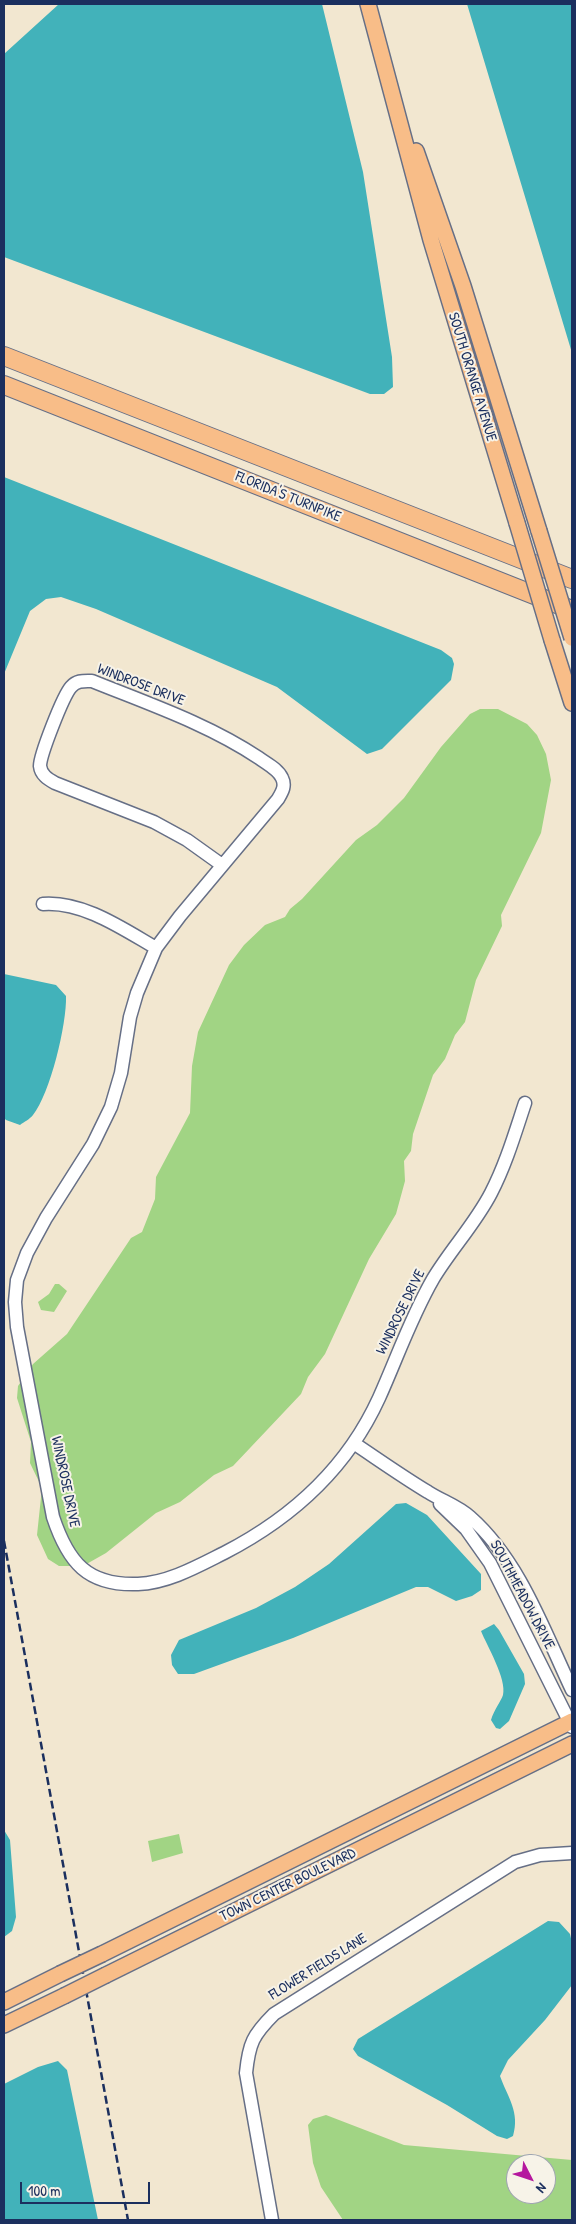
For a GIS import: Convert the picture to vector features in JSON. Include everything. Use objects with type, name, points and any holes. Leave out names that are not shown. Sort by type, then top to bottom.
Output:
[{"type":"highway","name":"FLORIDA'S TURNPIKE","points":[[4,356],[572,579]]},
{"type":"highway","name":"FLORIDA'S TURNPIKE","points":[[4,385],[572,610]]},
{"type":"highway","points":[[509,585],[546,615],[572,628]]},
{"type":"main road","name":"SOUTH ORANGE AVENUE","points":[[368,4],[431,240],[572,703]]},
{"type":"main road","name":"SOUTH ORANGE AVENUE","points":[[380,48],[463,286],[572,638]]},
{"type":"main road","name":"TOWN CENTER BOULEVARD","points":[[4,2002],[571,1724]]},
{"type":"main road","name":"TOWN CENTER BOULEVARD","points":[[4,2026],[572,1744]]},
{"type":"street","name":"WINDROSE DRIVE","points":[[222,865],[187,840],[154,822],[55,784],[45,777],[40,768],[42,757],[65,697],[72,685],[80,680],[92,682],[196,723],[234,741],[274,768],[282,778],[284,788],[278,799],[180,916],[156,948],[137,993],[130,1017],[121,1073],[111,1107],[93,1144],[26,1253],[17,1280],[15,1302],[18,1327],[53,1517],[61,1543],[71,1558],[86,1571],[100,1580],[123,1585],[150,1584],[193,1568],[246,1542],[290,1513],[322,1484],[355,1444],[379,1399],[409,1325],[434,1278],[465,1235],[491,1193],[509,1152],[525,1103]]},
{"type":"street","points":[[43,904],[71,907],[98,917],[156,948]]},
{"type":"street","name":"SOUTHMEADOW DRIVE","points":[[355,1444],[469,1516],[488,1534],[503,1554],[526,1594],[572,1690]]},
{"type":"street","name":"SOUTHMEADOW DRIVE","points":[[430,1493],[466,1529],[490,1563],[571,1724]]},
{"type":"street","points":[[510,1602],[526,1594]]},
{"type":"street","name":"FLOWER FIELDS LANE","points":[[272,2220],[246,2073],[248,2051],[257,2031],[274,2014],[515,1862],[540,1855],[572,1853]]},
{"type":"green space","points":[[480,709],[498,709],[527,724],[537,735],[546,754],[551,780],[541,833],[501,915],[502,926],[476,980],[465,1022],[455,1035],[445,1059],[433,1075],[413,1134],[411,1151],[404,1161],[405,1181],[396,1214],[369,1259],[325,1354],[308,1377],[301,1394],[233,1466],[214,1475],[180,1502],[156,1513],[106,1553],[83,1566],[59,1566],[48,1559],[37,1535],[42,1488],[30,1463],[31,1442],[17,1398],[18,1386],[33,1364],[67,1334],[131,1238],[142,1232],[155,1199],[156,1177],[190,1113],[192,1066],[198,1032],[229,965],[244,945],[265,925],[285,917],[290,909],[302,899],[356,840],[377,825],[404,798],[441,747],[470,714]]},
{"type":"green space","points":[[55,1284],[59,1284],[67,1291],[54,1312],[41,1310],[38,1302],[49,1294]]},
{"type":"green space","points":[[179,1834],[183,1853],[152,1862],[148,1841]]},
{"type":"green space","points":[[326,2115],[404,2145],[506,2154],[506,2204],[556,2204],[556,2159],[572,2160],[572,2220],[343,2220],[321,2187],[313,2163],[308,2125],[313,2119]]},
{"type":"water","points":[[59,4],[322,4],[363,172],[392,357],[393,387],[384,394],[370,394],[4,257],[4,54]]},
{"type":"water","points":[[467,4],[572,4],[572,353]]},
{"type":"water","points":[[4,477],[441,650],[452,658],[454,664],[451,680],[382,749],[367,754],[277,687],[96,609],[61,597],[46,599],[30,611],[4,674]]},
{"type":"water","points":[[4,974],[56,985],[66,996],[64,1023],[51,1076],[39,1105],[32,1116],[20,1125],[4,1118]]},
{"type":"water","points":[[406,1503],[427,1515],[481,1574],[481,1590],[472,1596],[456,1601],[428,1587],[416,1587],[293,1638],[194,1674],[178,1674],[172,1665],[171,1655],[179,1640],[256,1608],[295,1587],[329,1564],[396,1504]]},
{"type":"water","points":[[494,1624],[524,1674],[525,1684],[509,1721],[500,1729],[496,1728],[491,1720],[503,1695],[502,1680],[481,1631]]},
{"type":"water","points":[[4,1830],[10,1840],[16,1917],[12,1931],[4,1937]]},
{"type":"water","points":[[548,1921],[559,1922],[570,1934],[572,1943],[572,1985],[545,2020],[508,2060],[500,2076],[514,2112],[515,2127],[513,2136],[507,2139],[497,2136],[447,2105],[358,2056],[353,2049],[358,2039]]},
{"type":"water","points":[[58,2061],[67,2070],[98,2220],[4,2220],[4,2084],[38,2067]]},
{"type":"railway","points":[[4,1541],[128,2220]]}]
